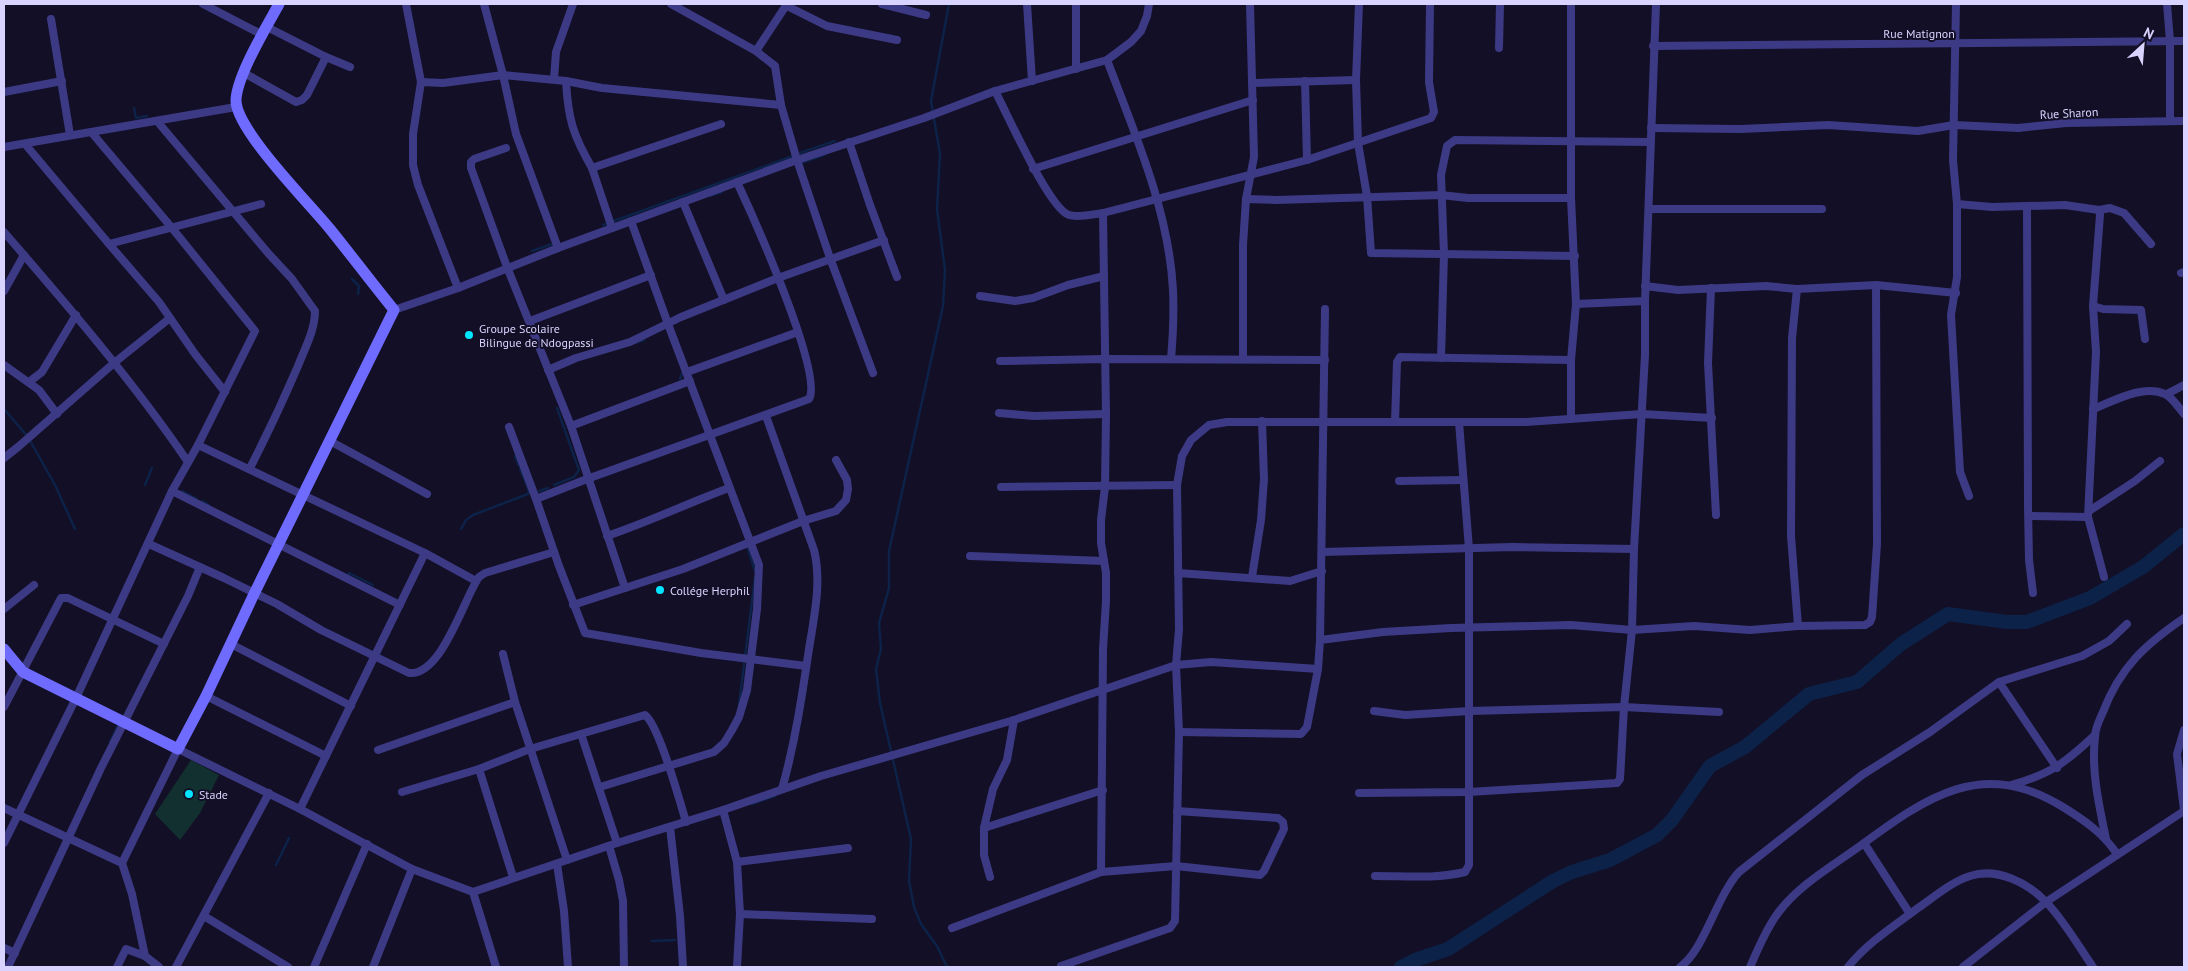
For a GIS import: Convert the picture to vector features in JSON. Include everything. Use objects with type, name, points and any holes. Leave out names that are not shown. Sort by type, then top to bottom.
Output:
[{"type":"main road","points":[[4,649],[23,672],[178,749],[206,696],[254,594],[394,310],[329,228],[261,148],[243,123],[236,107],[236,98],[244,73],[279,4]]},
{"type":"street","points":[[203,4],[350,67]]},
{"type":"street","points":[[406,4],[421,82],[413,134],[413,165],[418,185],[458,288]]},
{"type":"street","points":[[484,4],[516,134],[558,248]]},
{"type":"street","points":[[554,79],[556,52],[572,4]]},
{"type":"street","points":[[671,4],[756,51],[775,66],[781,105],[797,160],[830,258],[873,373]]},
{"type":"street","points":[[882,4],[926,15]]},
{"type":"street","points":[[1027,4],[1032,81]]},
{"type":"street","points":[[1076,4],[1076,69]]},
{"type":"street","points":[[394,310],[458,288],[507,267],[797,160],[924,118],[995,91],[1107,60],[1131,42],[1141,31],[1149,4]]},
{"type":"street","points":[[1243,359],[1243,244],[1246,199],[1254,157],[1250,4]]},
{"type":"street","points":[[1359,4],[1356,80],[1358,143],[1366,196],[1371,253],[1575,256]]},
{"type":"street","points":[[995,91],[1017,132],[1033,170],[1059,207],[1068,215],[1103,213],[1307,160],[1431,118],[1434,115],[1429,82],[1430,4]]},
{"type":"street","points":[[1499,48],[1500,4]]},
{"type":"street","points":[[1570,4],[1571,198],[1576,304],[1571,360],[1571,419]]},
{"type":"street","points":[[1359,792],[1469,792],[1617,783],[1621,776],[1624,707],[1632,630],[1634,549],[1645,355],[1644,302],[1656,4]]},
{"type":"street","points":[[1956,4],[1953,160],[1956,204],[1956,293],[1952,315],[1960,472],[1969,496]]},
{"type":"street","points":[[2167,4],[2170,41],[2170,121]]},
{"type":"street","points":[[756,51],[787,5],[827,26],[897,40]]},
{"type":"street","points":[[51,19],[70,135]]},
{"type":"street","name":"Rue Matignon","points":[[1653,46],[2184,41]]},
{"type":"street","points":[[244,73],[296,102],[302,100],[307,95],[326,57]]},
{"type":"street","points":[[1107,60],[1158,200],[1173,289],[1171,359]]},
{"type":"street","points":[[421,82],[443,82],[503,75],[554,79],[602,88],[781,105]]},
{"type":"street","points":[[1252,82],[1356,80]]},
{"type":"street","points":[[4,91],[62,81]]},
{"type":"street","points":[[566,81],[570,122],[577,142],[592,168],[612,228]]},
{"type":"street","points":[[1305,81],[1307,160]]},
{"type":"street","points":[[1033,170],[1252,100]]},
{"type":"street","points":[[4,147],[236,107]]},
{"type":"street","points":[[157,121],[292,279],[315,311],[314,327],[307,345],[283,402],[250,468]]},
{"type":"street","name":"Rue Sharon","points":[[1651,128],[1740,129],[1828,125],[1918,131],[1954,125],[2018,128],[2066,123],[2184,121]]},
{"type":"street","points":[[592,168],[721,124]]},
{"type":"street","points":[[4,843],[76,698],[172,491],[198,445],[255,331],[92,133]]},
{"type":"street","points":[[1441,358],[1444,254],[1441,175],[1446,146],[1455,140],[1650,142]]},
{"type":"street","points":[[849,142],[897,277]]},
{"type":"street","points":[[26,144],[159,302],[225,392]]},
{"type":"street","points":[[506,148],[474,159],[471,162],[471,168],[507,267],[570,426],[625,588]]},
{"type":"street","points":[[536,499],[711,434],[766,416],[809,399],[812,395],[808,367],[798,332],[778,278],[737,182]]},
{"type":"street","points":[[1246,199],[1276,200],[1441,195],[1468,198],[1571,198]]},
{"type":"street","points":[[683,202],[724,300]]},
{"type":"street","points":[[109,244],[261,204]]},
{"type":"street","points":[[1956,204],[1992,207],[2065,205],[2099,210],[2110,208],[2124,213],[2151,244]]},
{"type":"street","points":[[2027,206],[2026,330],[2029,560],[2033,593]]},
{"type":"street","points":[[1649,209],[1822,209]]},
{"type":"street","points":[[2099,210],[2093,306],[2096,352],[2088,514],[2104,577]]},
{"type":"street","points":[[1101,872],[1106,601],[1101,520],[1105,487],[1106,414],[1103,213]]},
{"type":"street","points":[[600,787],[714,752],[724,743],[739,717],[747,690],[759,576],[756,554],[729,488],[711,434],[668,324],[632,221]]},
{"type":"street","points":[[4,232],[76,315],[147,404],[188,462]]},
{"type":"street","points":[[548,370],[568,361],[630,342],[778,278],[884,240]]},
{"type":"street","points":[[4,291],[24,255]]},
{"type":"street","points":[[530,322],[651,275]]},
{"type":"street","points":[[980,296],[1002,300],[1024,299],[1104,276]]},
{"type":"street","points":[[1645,286],[1678,290],[1766,286],[1797,289],[1876,285],[1956,293]]},
{"type":"street","points":[[1320,640],[1383,632],[1451,628],[1571,625],[1632,630],[1694,626],[1750,630],[1798,626],[1859,626],[1870,622],[1872,617],[1877,544],[1876,285]]},
{"type":"street","points":[[1711,288],[1708,363],[1716,515]]},
{"type":"street","points":[[1797,289],[1792,338],[1791,536],[1798,626]]},
{"type":"street","points":[[1576,304],[1644,302]]},
{"type":"street","points":[[2093,306],[2103,309],[2141,310],[2145,339]]},
{"type":"street","points":[[1179,732],[1304,732],[1307,728],[1318,669],[1320,640],[1325,309]]},
{"type":"street","points":[[30,382],[42,372],[76,315]]},
{"type":"street","points":[[4,458],[18,448],[114,363],[170,318]]},
{"type":"street","points":[[687,372],[798,332]]},
{"type":"street","points":[[1395,422],[1398,358],[1410,356],[1571,360]]},
{"type":"street","points":[[1000,361],[1105,359],[1325,360]]},
{"type":"street","points":[[4,365],[39,390],[57,414]]},
{"type":"street","points":[[570,426],[690,381]]},
{"type":"street","points":[[2167,394],[2184,385]]},
{"type":"street","points":[[2094,409],[2136,393],[2151,390],[2167,394],[2184,414]]},
{"type":"street","points":[[999,413],[1034,416],[1106,414]]},
{"type":"street","points":[[1061,966],[1170,928],[1175,921],[1179,732],[1176,665],[1179,630],[1178,486],[1182,456],[1190,440],[1209,425],[1227,422],[1324,420],[1459,422],[1571,419],[1642,414],[1712,418]]},
{"type":"street","points":[[766,416],[818,566],[815,610],[801,706],[782,788]]},
{"type":"street","points":[[1252,578],[1262,504],[1262,421]]},
{"type":"street","points":[[1375,876],[1430,876],[1465,872],[1469,865],[1470,711],[1467,628],[1469,549],[1459,422]]},
{"type":"street","points":[[509,427],[573,605],[585,633],[701,653],[806,666]]},
{"type":"street","points":[[330,441],[427,494]]},
{"type":"street","points":[[198,445],[250,468],[425,553],[476,581]]},
{"type":"street","points":[[573,605],[683,569],[803,521],[836,511],[846,500],[848,489],[847,480],[836,460]]},
{"type":"street","points":[[2029,516],[2088,514],[2160,461]]},
{"type":"street","points":[[1399,481],[1463,480]]},
{"type":"street","points":[[1001,487],[1178,486]]},
{"type":"street","points":[[607,536],[635,527],[695,500],[729,488]]},
{"type":"street","points":[[172,491],[400,605]]},
{"type":"street","points":[[149,544],[276,604],[321,630],[409,673],[420,671],[437,656],[450,638],[476,581],[485,573],[554,552]]},
{"type":"street","points":[[1322,552],[1513,547],[1634,549]]},
{"type":"street","points":[[300,809],[425,553]]},
{"type":"street","points":[[970,556],[1104,561]]},
{"type":"street","points":[[8,967],[70,838],[101,768],[126,722],[188,596],[200,567]]},
{"type":"street","points":[[1178,573],[1290,581],[1322,571]]},
{"type":"street","points":[[4,610],[34,585]]},
{"type":"street","points":[[4,707],[61,598],[68,598],[164,644]]},
{"type":"street","points":[[2106,839],[2094,770],[2095,735],[2110,694],[2124,670],[2140,652],[2184,618]]},
{"type":"street","points":[[1680,967],[1694,953],[1720,899],[1729,883],[1739,872],[1862,775],[1930,732],[1999,682],[2082,656],[2110,640],[2127,624]]},
{"type":"street","points":[[231,644],[351,706]]},
{"type":"street","points":[[502,654],[515,702],[567,860]]},
{"type":"street","points":[[145,956],[132,894],[122,863],[178,749],[269,793],[412,869],[473,892],[513,877],[723,810],[782,788],[1014,720],[1176,665],[1211,662],[1318,669]]},
{"type":"street","points":[[1999,682],[2057,768]]},
{"type":"street","points":[[206,696],[326,756]]},
{"type":"street","points":[[378,750],[515,702]]},
{"type":"street","points":[[1374,711],[1405,715],[1470,711],[1624,707],[1719,712]]},
{"type":"street","points":[[402,792],[479,769],[530,749],[645,715],[657,736],[686,822]]},
{"type":"street","points":[[990,877],[984,855],[984,828],[993,789],[1008,760],[1014,720]]},
{"type":"street","points":[[1963,967],[2046,902],[2184,810],[2176,754],[2184,730]]},
{"type":"street","points":[[581,734],[617,843]]},
{"type":"street","points":[[1750,967],[1778,913],[1805,886],[1902,816],[1943,793],[1980,785],[2010,785],[2034,778],[2057,768],[2095,735]]},
{"type":"street","points":[[479,769],[513,877]]},
{"type":"street","points":[[2010,785],[2038,794],[2057,803],[2080,818],[2106,839],[2117,854]]},
{"type":"street","points":[[984,828],[1103,790]]},
{"type":"street","points":[[176,967],[269,793]]},
{"type":"street","points":[[4,808],[122,863]]},
{"type":"street","points":[[723,810],[737,862],[740,914],[737,967]]},
{"type":"street","points":[[952,928],[1101,872],[1176,866],[1260,875],[1264,871],[1284,828],[1283,822],[1278,818],[1178,812]]},
{"type":"street","points":[[670,827],[680,916],[683,967]]},
{"type":"street","points":[[1864,843],[1910,914]]},
{"type":"street","points":[[314,967],[367,844]]},
{"type":"street","points":[[609,846],[623,901],[624,967]]},
{"type":"street","points":[[737,862],[848,848]]},
{"type":"street","points":[[556,864],[564,911],[568,967]]},
{"type":"street","points":[[373,967],[412,869]]},
{"type":"street","points":[[1848,967],[1856,957],[1880,936],[1940,892],[1971,876],[1988,874],[2005,876],[2025,885],[2046,902],[2093,967]]},
{"type":"street","points":[[473,892],[496,967]]},
{"type":"street","points":[[740,914],[872,919]]},
{"type":"street","points":[[204,916],[288,967]]},
{"type":"street","points":[[4,948],[15,954]]},
{"type":"street","points":[[117,967],[126,949],[145,956],[159,967]]},
{"type":"green space","name":"Stade","points":[[191,760],[219,775],[200,813],[180,840],[155,814]]},
{"type":"waterway","points":[[947,967],[937,946],[921,924],[914,907],[909,881],[911,839],[880,703],[876,669],[881,649],[879,623],[889,588],[889,551],[943,306],[945,270],[937,209],[940,154],[931,101],[949,4]]},
{"type":"waterway","points":[[134,108],[136,118],[147,116]]},
{"type":"waterway","points":[[797,154],[835,141]]},
{"type":"waterway","points":[[801,163],[824,155]]},
{"type":"waterway","points":[[603,225],[793,156]]},
{"type":"waterway","points":[[710,196],[722,192]]},
{"type":"waterway","points":[[532,251],[552,244]]},
{"type":"waterway","points":[[352,279],[359,286],[358,294]]},
{"type":"waterway","points":[[635,343],[644,340]]},
{"type":"waterway","points":[[680,379],[683,371]]},
{"type":"waterway","points":[[554,485],[574,477],[579,470],[557,408]]},
{"type":"waterway","points":[[4,409],[28,437],[55,485],[75,529]]},
{"type":"waterway","points":[[515,456],[519,466]]},
{"type":"waterway","points":[[145,485],[152,468]]},
{"type":"waterway","points":[[461,529],[466,520],[473,515],[528,494],[529,491],[520,469]]},
{"type":"waterway","points":[[539,491],[548,488]]},
{"type":"waterway","points":[[182,491],[197,499]]},
{"type":"waterway","points":[[202,501],[209,505]]},
{"type":"waterway","points":[[1401,967],[1415,960],[1448,949],[1553,881],[1572,872],[1610,860],[1657,835],[1672,820],[1710,766],[1745,747],[1809,694],[1857,682],[1901,644],[1948,614],[2007,622],[2027,622],[2090,598],[2143,567],[2184,534]]},
{"type":"waterway","points":[[747,546],[755,571]]},
{"type":"waterway","points":[[348,576],[349,573],[373,585]]},
{"type":"waterway","points":[[739,705],[755,577]]},
{"type":"waterway","points":[[110,742],[119,723]]},
{"type":"waterway","points":[[752,804],[775,796]]},
{"type":"waterway","points":[[276,865],[289,838]]},
{"type":"waterway","points":[[652,941],[675,940]]},
{"type":"place","name":"Groupe Scolaire Bilingue de Ndogpassi","points":[[469,335]]},
{"type":"place","name":"Collége Herphil","points":[[660,590]]},
{"type":"place","name":"Stade","points":[[189,794]]}]
